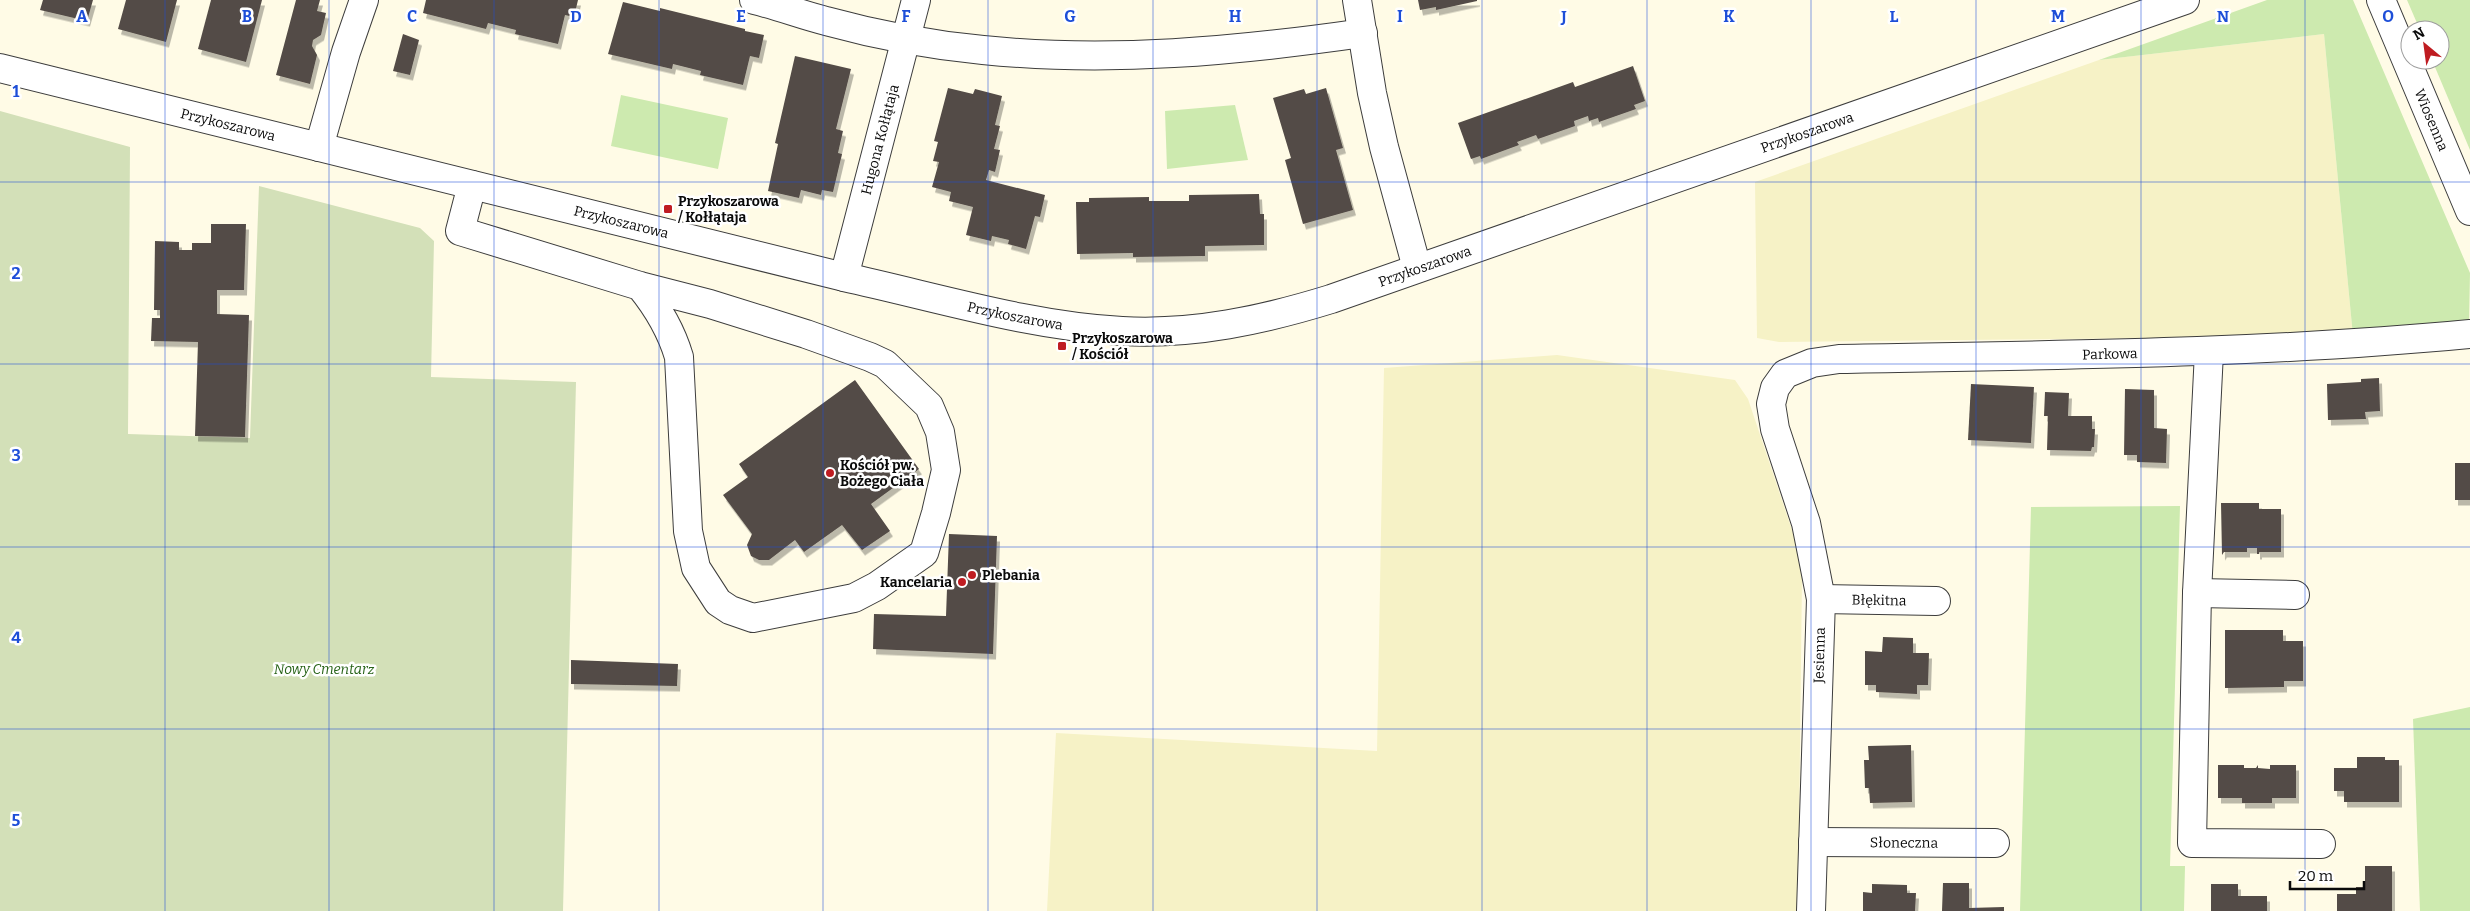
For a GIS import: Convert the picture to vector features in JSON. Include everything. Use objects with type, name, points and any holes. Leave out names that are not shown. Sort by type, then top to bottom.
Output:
[{"type":"street","points":[[319,148],[341,68],[364,0]]},
{"type":"street","points":[[754,0],[824,21],[907,38],[982,50],[1104,56],[1173,54],[1231,50],[1363,33]]},
{"type":"street","name":"Hugona Kołłątaja","points":[[844,277],[916,0]]},
{"type":"street","points":[[1357,0],[1372,93],[1384,148],[1417,268]]},
{"type":"street","name":"Przykoszarowa","points":[[0,68],[844,277],[982,309],[1049,322],[1124,331],[1162,331],[1199,328],[1262,318],[1331,299],[2185,0]]},
{"type":"street","name":"Wiosenna","points":[[2381,0],[2470,211]]},
{"type":"street","points":[[472,185],[460,232],[640,286],[710,304],[806,334],[885,364],[929,406],[940,432],[946,470],[924,553],[877,586],[854,598],[753,618],[730,610],[718,602],[696,568],[688,531],[679,357],[672,333],[653,302],[640,286]]},
{"type":"street","name":"Parkowa","points":[[1771,404],[1775,388],[1786,374],[1812,363],[1839,359],[2209,352],[2388,342],[2470,334]]},
{"type":"street","points":[[2209,352],[2197,593],[2192,843],[2321,844]]},
{"type":"street","name":"Jesienna","points":[[1771,404],[1775,429],[1806,523],[1821,599],[1811,911]]},
{"type":"street","points":[[2197,593],[2295,595]]},
{"type":"street","name":"Błękitna","points":[[1821,599],[1936,602]]},
{"type":"street","name":"Słoneczna","points":[[1813,842],[1995,843]]},
{"type":"shaded area","points":[[2324,34],[2353,336],[1779,342],[1757,338],[1755,182],[2099,60]]},
{"type":"shaded area","points":[[1557,355],[1735,380],[1748,399],[1797,545],[1802,578],[1798,911],[1047,911],[1056,733],[1377,751],[1384,368]]},
{"type":"green space","points":[[2267,0],[2353,0],[2470,273],[2469,324],[2353,336],[2324,34],[2099,60]]},
{"type":"green space","points":[[2407,0],[2470,0],[2470,150],[2436,70],[2450,70],[2450,20],[2416,20]]},
{"type":"green space","points":[[621,95],[728,118],[718,169],[611,146]]},
{"type":"green space","points":[[1235,105],[1248,160],[1167,169],[1165,111]]},
{"type":"green space","name":"Nowy Cmentarz","points":[[0,111],[130,147],[128,434],[250,438],[259,186],[420,228],[434,241],[431,377],[576,382],[563,911],[0,911]]},
{"type":"green space","points":[[2180,506],[2170,866],[2185,866],[2184,911],[2020,911],[2031,507]]},
{"type":"green space","points":[[2470,707],[2470,911],[2420,911],[2413,719]]},
{"type":"building","points":[[43,0],[93,0],[87,21],[40,10]]},
{"type":"building","points":[[126,0],[177,0],[166,42],[118,29]]},
{"type":"building","points":[[211,0],[262,0],[246,62],[198,49]]},
{"type":"building","points":[[296,0],[320,0],[317,11],[326,13],[321,35],[313,40],[312,46],[317,55],[310,84],[276,75]]},
{"type":"building","points":[[426,0],[578,0],[574,17],[565,15],[558,44],[515,34],[516,30],[488,23],[486,29],[423,13]]},
{"type":"building","points":[[1418,0],[1477,1],[1436,10],[1436,7],[1420,10]]},
{"type":"building","points":[[623,2],[660,11],[660,8],[764,35],[759,58],[750,56],[743,85],[700,75],[701,71],[673,64],[672,69],[608,54]]},
{"type":"building","points":[[403,34],[419,40],[410,75],[393,71]]},
{"type":"building","points":[[795,56],[851,69],[836,129],[843,131],[838,153],[842,154],[833,192],[822,190],[821,195],[801,190],[799,198],[768,191],[778,144],[775,143]]},
{"type":"building","points":[[1633,66],[1645,101],[1634,105],[1636,109],[1599,122],[1598,118],[1589,121],[1588,116],[1574,121],[1575,126],[1538,139],[1536,135],[1517,142],[1519,145],[1481,159],[1480,156],[1471,159],[1458,123],[1573,82],[1575,87]]},
{"type":"building","points":[[948,88],[973,94],[975,89],[1002,96],[995,125],[1000,126],[994,149],[1000,150],[995,172],[989,170],[986,180],[1045,195],[1040,217],[1035,216],[1026,249],[1008,244],[1009,240],[992,236],[991,241],[966,235],[973,207],[949,201],[951,192],[932,187],[939,162],[933,161],[938,142],[934,141]]},
{"type":"building","points":[[1326,88],[1343,148],[1336,150],[1353,210],[1303,224],[1285,160],[1291,158],[1273,98],[1304,89],[1306,94]]},
{"type":"building","points":[[1259,194],[1260,214],[1264,214],[1264,245],[1205,246],[1205,256],[1133,257],[1133,253],[1077,254],[1076,202],[1089,202],[1089,198],[1149,197],[1149,201],[1189,201],[1189,195]]},
{"type":"building","points":[[211,224],[246,224],[244,290],[217,290],[217,314],[249,315],[245,437],[195,436],[198,342],[151,341],[152,318],[160,318],[160,310],[154,310],[155,241],[179,242],[179,250],[192,250],[192,243],[211,243]]},
{"type":"building","points":[[2379,378],[2380,411],[2365,412],[2366,419],[2328,420],[2327,384],[2361,382],[2361,379]]},
{"type":"building","name":"Kościół pw. Bożego Ciała","points":[[855,380],[919,469],[871,504],[890,531],[862,550],[842,525],[804,552],[795,540],[769,560],[759,560],[751,556],[747,545],[752,534],[723,495],[748,477],[739,464]]},
{"type":"building","points":[[1971,384],[2034,387],[2031,443],[1968,440]]},
{"type":"building","points":[[2125,389],[2154,390],[2154,428],[2167,429],[2166,463],[2137,462],[2137,455],[2124,455]]},
{"type":"building","points":[[2045,392],[2069,393],[2068,416],[2092,416],[2092,429],[2095,429],[2094,447],[2092,447],[2091,451],[2047,450],[2048,416],[2044,416]]},
{"type":"building","points":[[2455,463],[2470,463],[2470,500],[2455,500]]},
{"type":"building","points":[[2221,503],[2259,503],[2259,509],[2281,509],[2281,552],[2259,552],[2257,554],[2257,548],[2247,548],[2247,552],[2224,552],[2222,555]]},
{"type":"building","name":"Plebania","points":[[949,534],[997,536],[993,654],[873,649],[874,614],[946,616]]},
{"type":"building","points":[[2225,630],[2283,630],[2283,641],[2303,641],[2303,681],[2284,681],[2284,687],[2225,688]]},
{"type":"building","points":[[1883,637],[1913,638],[1913,653],[1929,653],[1928,685],[1917,685],[1917,694],[1876,692],[1876,685],[1865,685],[1865,651],[1882,652]]},
{"type":"building","points":[[571,660],[678,664],[677,686],[571,684]]},
{"type":"building","points":[[1911,745],[1912,802],[1870,803],[1869,788],[1865,788],[1864,760],[1869,760],[1868,746]]},
{"type":"building","points":[[2357,757],[2385,757],[2385,760],[2399,760],[2399,802],[2344,802],[2344,791],[2334,791],[2334,768],[2357,768]]},
{"type":"building","points":[[2218,765],[2244,765],[2244,768],[2256,768],[2258,765],[2258,768],[2270,769],[2270,765],[2296,765],[2296,798],[2272,798],[2272,803],[2242,803],[2242,798],[2218,798]]},
{"type":"building","points":[[2365,866],[2392,866],[2392,911],[2337,911],[2337,894],[2356,894],[2356,887],[2365,887]]},
{"type":"building","points":[[1943,883],[1969,883],[1969,908],[2004,907],[2004,911],[1942,911]]},
{"type":"building","points":[[1872,884],[1907,885],[1907,893],[1916,893],[1915,911],[1863,911],[1863,892],[1872,893]]},
{"type":"building","points":[[2211,884],[2238,884],[2238,896],[2267,896],[2267,911],[2211,911]]},
{"type":"place","name":"Przykoszarowa / Kołłątaja","points":[[668,209]]},
{"type":"place","name":"Przykoszarowa / Kościół","points":[[1062,346]]},
{"type":"place","name":"Kościół pw. Bożego Ciała","points":[[830,473]]},
{"type":"place","name":"Plebania","points":[[972,575]]},
{"type":"place","name":"Kancelaria","points":[[962,582]]}]
